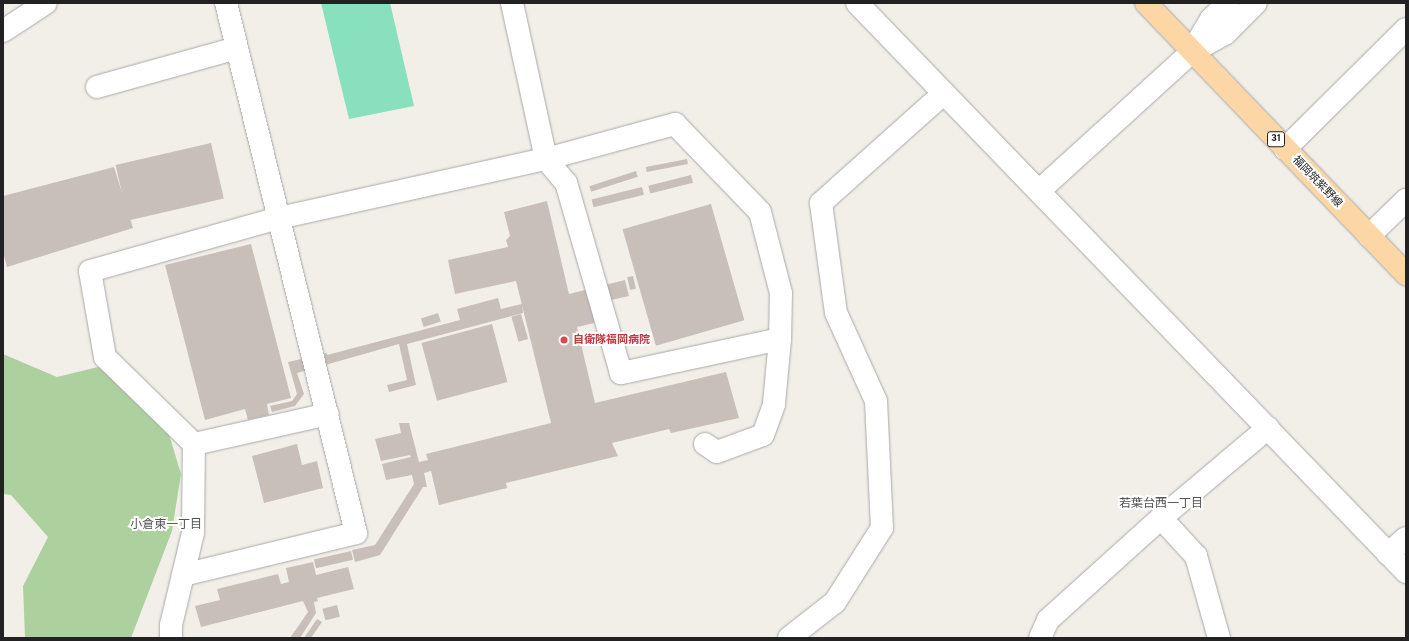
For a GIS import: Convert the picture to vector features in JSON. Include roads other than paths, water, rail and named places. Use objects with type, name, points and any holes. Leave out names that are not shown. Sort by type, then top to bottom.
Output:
[{"type":"main road","name":"福岡筑紫野線","points":[[1146,3],[1406,274]]},
{"type":"street","points":[[3,31],[46,3]]},
{"type":"street","points":[[183,575],[356,533],[226,3]]},
{"type":"street","points":[[512,3],[546,159],[566,183],[621,373],[780,339]]},
{"type":"street","points":[[857,3],[1406,572]]},
{"type":"street","points":[[1192,52],[1212,19],[1228,3]]},
{"type":"street","points":[[1039,191],[1192,52],[1226,33],[1256,3]]},
{"type":"street","points":[[1285,149],[1406,29]]},
{"type":"street","points":[[97,87],[237,48]]},
{"type":"street","points":[[789,638],[835,602],[882,528],[876,401],[836,313],[821,203],[944,93]]},
{"type":"street","points":[[172,638],[171,625],[193,533],[194,444],[105,357],[90,271],[279,218],[546,159],[675,124],[760,212],[781,293],[780,339],[774,404],[763,435],[717,452],[705,444]]},
{"type":"street","points":[[1369,236],[1406,200]]},
{"type":"street","points":[[194,444],[328,414]]},
{"type":"street","points":[[1040,638],[1048,620],[1161,518],[1268,428]]},
{"type":"street","points":[[1161,518],[1196,556],[1218,638]]},
{"type":"street","points":[[1388,554],[1406,538]]},
{"type":"place","name":"自衛隊福岡病院","points":[[564,340]]},
{"type":"district","name":"若葉台西一丁目","points":[[1161,505]]},
{"type":"district","name":"小倉東一丁目","points":[[166,526]]}]
